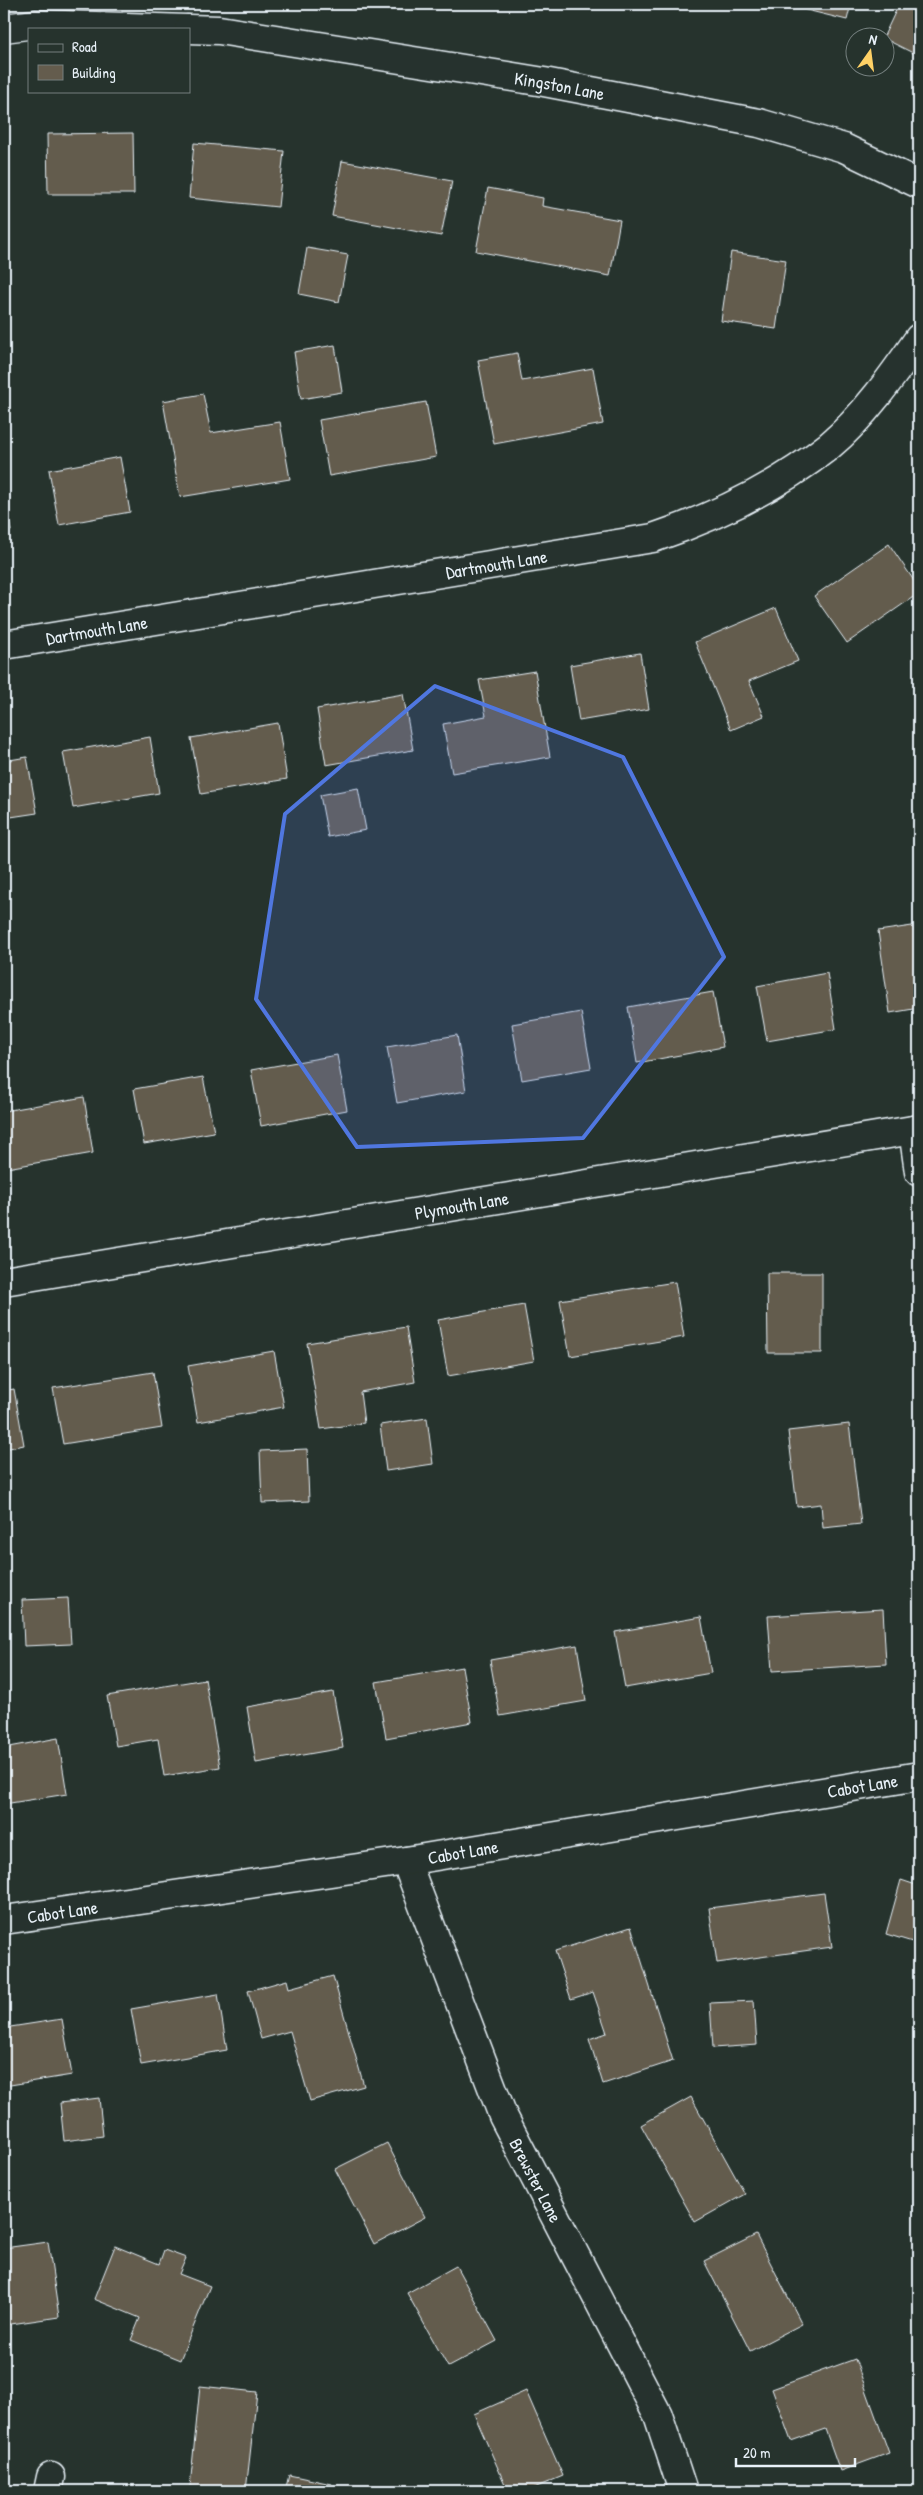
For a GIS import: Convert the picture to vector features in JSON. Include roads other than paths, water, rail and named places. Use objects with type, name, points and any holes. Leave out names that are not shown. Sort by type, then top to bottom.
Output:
[{"type":"street","name":"Kingston Lane","points":[[4,28],[36,24],[158,28]]},
{"type":"street","name":"Kingston Lane","points":[[190,29],[219,30],[544,82],[759,123],[844,148],[919,184]]},
{"type":"street","name":"Dartmouth Lane","points":[[4,645],[653,538],[700,522],[741,502],[829,446],[852,424],[919,338]]},
{"type":"street","points":[[916,1129],[919,1172]]},
{"type":"street","name":"Plymouth Lane","points":[[4,1281],[916,1129]]},
{"type":"street","name":"Cabot Lane","points":[[4,1920],[406,1861],[919,1776]]},
{"type":"street","name":"Brewster Lane","points":[[406,1861],[503,2116],[658,2415],[683,2491]]}]
